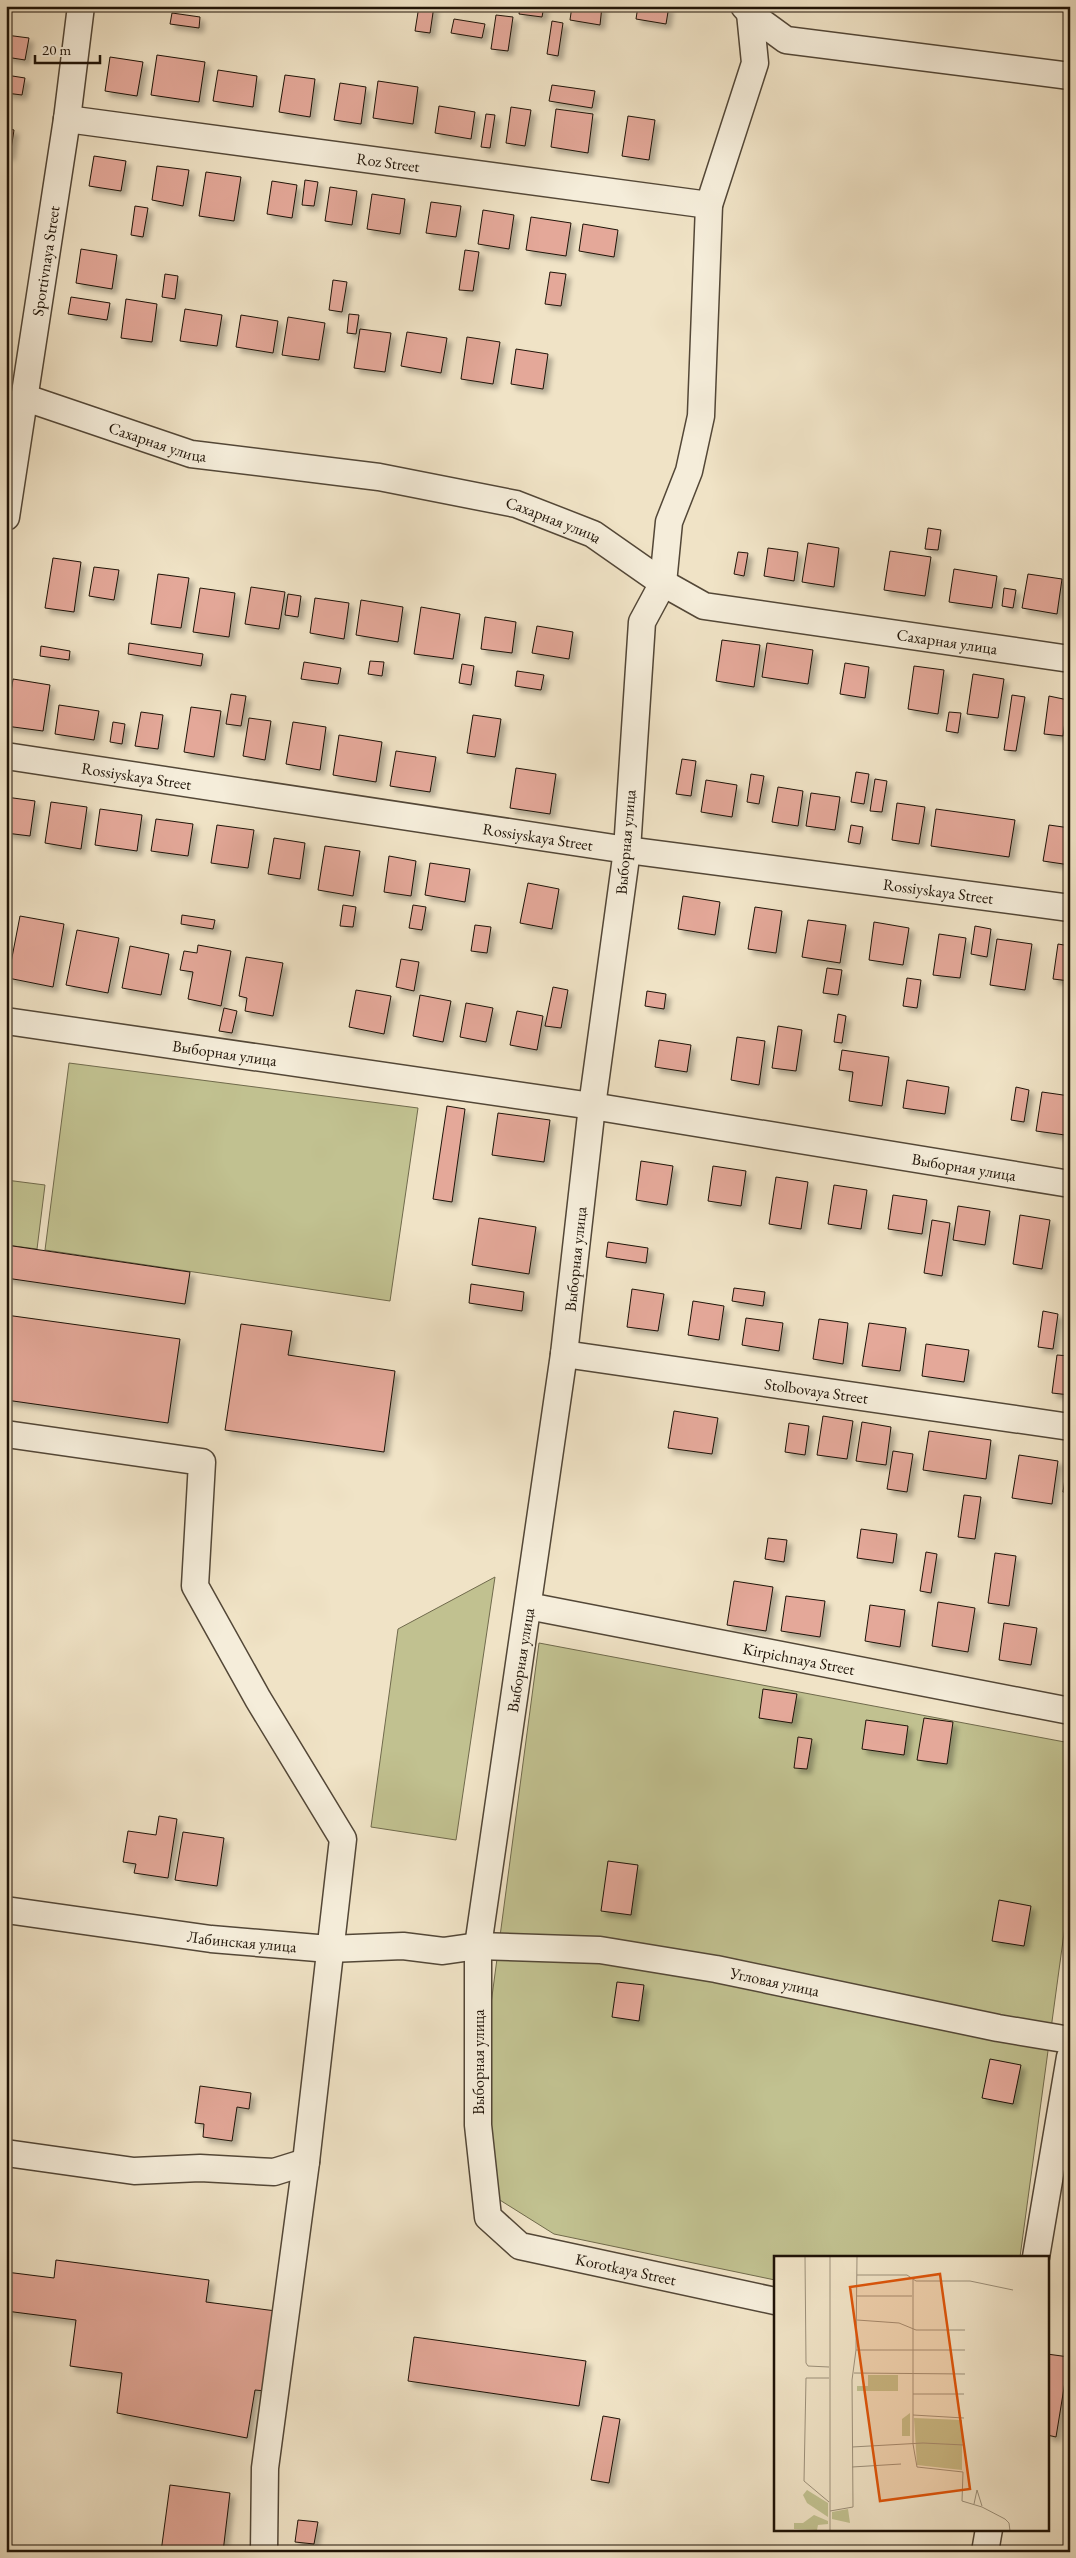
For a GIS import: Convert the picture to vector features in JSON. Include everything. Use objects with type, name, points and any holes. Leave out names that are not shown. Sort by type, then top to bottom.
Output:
[{"type":"street","name":"Sportivnaya Street","points":[[6,517],[26,398],[67,119],[81,6]]},
{"type":"street","points":[[747,10],[786,40],[1070,76]]},
{"type":"street","points":[[663,583],[669,522],[689,471],[701,416],[709,205],[755,63],[747,10]]},
{"type":"street","points":[[755,63],[786,40]]},
{"type":"street","name":"Roz Street","points":[[67,119],[709,205]]},
{"type":"street","name":"Сахарная улица","points":[[26,398],[191,454],[379,477],[516,504],[593,534],[663,583],[704,606],[1070,659]]},
{"type":"street","name":"Выборная улица","points":[[488,2216],[478,2125],[478,1946],[564,1354],[592,1106],[627,850],[642,622],[663,583]]},
{"type":"street","name":"Rossiyskaya Street","points":[[6,756],[627,850],[1070,908]]},
{"type":"street","name":"Выборная улица","points":[[6,1021],[592,1106],[1070,1184]]},
{"type":"street","name":"Stolbovaya Street","points":[[564,1354],[1070,1427]]},
{"type":"street","points":[[6,1434],[202,1462],[195,1586],[258,1698],[342,1839],[306,2162],[265,2468],[264,2552]]},
{"type":"street","name":"Kirpichnaya Street","points":[[528,1606],[1070,1711]]},
{"type":"street","name":"Лабинская улица","points":[[6,1910],[211,1939],[329,1949],[403,1946],[442,1951],[478,1946]]},
{"type":"street","name":"Угловая улица","points":[[478,1946],[600,1950],[716,1969],[998,2028],[1070,2040]]},
{"type":"street","points":[[1036,2256],[1070,2057]]},
{"type":"street","points":[[6,2153],[134,2171],[200,2168],[274,2172],[306,2162]]},
{"type":"street","name":"Korotkaya Street","points":[[488,2216],[520,2246],[774,2301]]},
{"type":"street","points":[[985,2552],[989,2530]]},
{"type":"green space","points":[[69,1063],[418,1108],[390,1301],[45,1250]]},
{"type":"green space","points":[[6,1180],[45,1185],[37,1249],[6,1245]]},
{"type":"green space","points":[[495,1577],[456,1840],[371,1827],[398,1629]]},
{"type":"green space","points":[[539,1643],[1070,1743],[1070,1889],[1020,2256],[774,2256],[774,2280],[554,2234],[495,2197],[487,2034]]},
{"type":"building","points":[[419,6],[434,6],[430,33],[415,31]]},
{"type":"building","points":[[520,6],[544,6],[542,17],[519,14]]},
{"type":"building","points":[[572,6],[602,6],[600,25],[570,20]]},
{"type":"building","points":[[638,6],[669,6],[666,24],[636,19]]},
{"type":"building","points":[[172,13],[200,17],[199,28],[170,24]]},
{"type":"building","points":[[496,15],[513,17],[508,51],[491,49]]},
{"type":"building","points":[[454,19],[485,24],[482,38],[451,33]]},
{"type":"building","points":[[552,21],[563,23],[558,56],[547,54]]},
{"type":"building","points":[[6,35],[29,38],[25,60],[6,57]]},
{"type":"building","points":[[157,55],[205,62],[199,102],[151,95]]},
{"type":"building","points":[[110,57],[143,62],[137,96],[105,91]]},
{"type":"building","points":[[218,70],[257,76],[253,107],[213,101]]},
{"type":"building","points":[[6,75],[25,78],[22,95],[6,93]]},
{"type":"building","points":[[285,75],[315,79],[310,117],[279,112]]},
{"type":"building","points":[[378,81],[418,87],[413,124],[373,118]]},
{"type":"building","points":[[340,83],[366,87],[361,124],[334,120]]},
{"type":"building","points":[[552,85],[595,91],[592,108],[549,101]]},
{"type":"building","points":[[439,106],[475,112],[471,139],[435,133]]},
{"type":"building","points":[[511,107],[531,110],[525,146],[506,143]]},
{"type":"building","points":[[556,109],[593,114],[588,153],[551,147]]},
{"type":"building","points":[[486,114],[495,115],[490,148],[481,147]]},
{"type":"building","points":[[628,116],[655,120],[649,160],[622,156]]},
{"type":"building","points":[[6,128],[14,130],[10,156],[6,155]]},
{"type":"building","points":[[94,156],[126,161],[121,191],[89,186]]},
{"type":"building","points":[[157,166],[189,170],[183,206],[152,200]]},
{"type":"building","points":[[206,172],[241,177],[234,221],[199,216]]},
{"type":"building","points":[[305,180],[318,182],[314,206],[302,205]]},
{"type":"building","points":[[272,181],[297,185],[292,218],[267,214]]},
{"type":"building","points":[[330,187],[357,191],[352,225],[325,221]]},
{"type":"building","points":[[372,194],[405,199],[400,234],[367,229]]},
{"type":"building","points":[[431,202],[461,206],[456,237],[426,233]]},
{"type":"building","points":[[135,206],[148,208],[143,237],[131,235]]},
{"type":"building","points":[[483,210],[514,215],[509,249],[478,244]]},
{"type":"building","points":[[531,217],[571,223],[566,256],[526,250]]},
{"type":"building","points":[[583,224],[618,230],[614,257],[579,251]]},
{"type":"building","points":[[81,249],[117,255],[112,289],[76,283]]},
{"type":"building","points":[[465,250],[479,252],[473,291],[459,290]]},
{"type":"building","points":[[550,272],[566,274],[561,306],[545,304]]},
{"type":"building","points":[[165,274],[178,276],[175,299],[162,297]]},
{"type":"building","points":[[333,280],[347,282],[342,312],[329,310]]},
{"type":"building","points":[[71,297],[110,303],[107,320],[68,314]]},
{"type":"building","points":[[126,299],[157,304],[152,342],[121,338]]},
{"type":"building","points":[[185,309],[222,315],[217,346],[180,341]]},
{"type":"building","points":[[349,314],[359,315],[356,334],[347,333]]},
{"type":"building","points":[[241,315],[278,321],[273,353],[236,347]]},
{"type":"building","points":[[288,317],[325,323],[319,360],[282,355]]},
{"type":"building","points":[[360,329],[391,333],[385,372],[354,368]]},
{"type":"building","points":[[407,332],[447,338],[441,373],[401,366]]},
{"type":"building","points":[[467,337],[500,342],[493,384],[461,379]]},
{"type":"building","points":[[516,349],[548,354],[543,389],[511,384]]},
{"type":"building","points":[[928,528],[941,530],[938,550],[925,549]]},
{"type":"building","points":[[808,543],[839,548],[834,587],[802,582]]},
{"type":"building","points":[[768,548],[798,552],[794,581],[764,576]]},
{"type":"building","points":[[890,551],[931,557],[925,596],[884,590]]},
{"type":"building","points":[[738,552],[748,553],[744,576],[734,574]]},
{"type":"building","points":[[53,558],[81,562],[74,612],[45,608]]},
{"type":"building","points":[[94,567],[119,570],[114,600],[89,596]]},
{"type":"building","points":[[954,569],[997,576],[992,608],[949,602]]},
{"type":"building","points":[[158,574],[189,578],[181,628],[151,624]]},
{"type":"building","points":[[1028,574],[1062,579],[1057,614],[1022,608]]},
{"type":"building","points":[[251,587],[285,592],[279,629],[245,624]]},
{"type":"building","points":[[200,588],[235,593],[229,637],[193,632]]},
{"type":"building","points":[[1004,588],[1016,590],[1013,608],[1002,606]]},
{"type":"building","points":[[288,594],[301,596],[298,617],[285,615]]},
{"type":"building","points":[[315,598],[349,603],[344,639],[310,633]]},
{"type":"building","points":[[361,600],[403,607],[398,642],[356,635]]},
{"type":"building","points":[[421,607],[460,614],[453,659],[414,654]]},
{"type":"building","points":[[485,617],[516,622],[512,653],[481,649]]},
{"type":"building","points":[[537,626],[573,632],[569,659],[532,653]]},
{"type":"building","points":[[722,640],[760,645],[754,687],[716,681]]},
{"type":"building","points":[[129,643],[203,654],[201,666],[128,654]]},
{"type":"building","points":[[767,643],[813,650],[808,684],[762,677]]},
{"type":"building","points":[[41,646],[70,651],[69,660],[40,656]]},
{"type":"building","points":[[370,661],[384,662],[382,676],[368,674]]},
{"type":"building","points":[[304,662],[341,668],[338,684],[301,679]]},
{"type":"building","points":[[845,663],[869,667],[865,698],[840,694]]},
{"type":"building","points":[[462,664],[474,666],[471,685],[459,683]]},
{"type":"building","points":[[914,666],[944,670],[938,714],[908,709]]},
{"type":"building","points":[[517,671],[544,675],[541,690],[515,686]]},
{"type":"building","points":[[973,674],[1004,679],[998,718],[967,714]]},
{"type":"building","points":[[13,679],[50,685],[43,731],[6,726]]},
{"type":"building","points":[[231,694],[246,696],[241,726],[226,724]]},
{"type":"building","points":[[1012,695],[1025,697],[1016,751],[1004,750]]},
{"type":"building","points":[[1049,696],[1068,700],[1063,736],[1044,734]]},
{"type":"building","points":[[59,705],[99,711],[94,740],[55,734]]},
{"type":"building","points":[[191,707],[221,711],[214,757],[184,752]]},
{"type":"building","points":[[141,712],[163,715],[158,749],[135,746]]},
{"type":"building","points":[[949,712],[961,713],[958,733],[946,731]]},
{"type":"building","points":[[473,715],[501,719],[495,757],[467,753]]},
{"type":"building","points":[[249,718],[271,721],[265,760],[243,756]]},
{"type":"building","points":[[113,722],[125,724],[122,744],[110,742]]},
{"type":"building","points":[[293,722],[326,727],[320,770],[286,764]]},
{"type":"building","points":[[339,735],[382,742],[376,782],[333,775]]},
{"type":"building","points":[[396,751],[436,757],[430,792],[390,786]]},
{"type":"building","points":[[682,759],[696,761],[691,796],[676,794]]},
{"type":"building","points":[[516,768],[556,774],[550,814],[510,808]]},
{"type":"building","points":[[856,772],[869,774],[864,804],[851,802]]},
{"type":"building","points":[[751,774],[764,776],[759,804],[747,802]]},
{"type":"building","points":[[875,779],[887,781],[882,812],[870,811]]},
{"type":"building","points":[[706,780],[737,785],[732,817],[701,812]]},
{"type":"building","points":[[778,787],[803,791],[798,826],[772,822]]},
{"type":"building","points":[[811,793],[840,797],[835,830],[806,826]]},
{"type":"building","points":[[6,797],[35,801],[30,836],[6,833]]},
{"type":"building","points":[[51,802],[87,807],[81,849],[45,843]]},
{"type":"building","points":[[897,803],[925,807],[919,844],[892,840]]},
{"type":"building","points":[[100,809],[142,815],[137,851],[95,845]]},
{"type":"building","points":[[936,809],[1015,820],[1009,857],[931,846]]},
{"type":"building","points":[[156,819],[193,824],[188,856],[151,851]]},
{"type":"building","points":[[217,825],[254,830],[248,868],[211,863]]},
{"type":"building","points":[[851,825],[863,827],[860,844],[848,842]]},
{"type":"building","points":[[1049,825],[1070,828],[1070,865],[1043,861]]},
{"type":"building","points":[[274,838],[305,843],[300,879],[268,874]]},
{"type":"building","points":[[325,846],[360,851],[353,896],[318,890]]},
{"type":"building","points":[[389,856],[416,861],[411,896],[384,892]]},
{"type":"building","points":[[430,863],[470,869],[465,902],[425,895]]},
{"type":"building","points":[[528,883],[559,889],[552,929],[520,923]]},
{"type":"building","points":[[683,896],[720,902],[715,935],[678,929]]},
{"type":"building","points":[[343,905],[356,907],[353,927],[340,926]]},
{"type":"building","points":[[413,905],[426,907],[422,930],[409,928]]},
{"type":"building","points":[[755,907],[782,911],[776,953],[748,949]]},
{"type":"building","points":[[182,915],[215,920],[213,929],[181,924]]},
{"type":"building","points":[[20,916],[64,924],[53,987],[8,978]]},
{"type":"building","points":[[808,920],[846,925],[840,963],[802,957]]},
{"type":"building","points":[[874,922],[909,928],[903,965],[869,960]]},
{"type":"building","points":[[475,925],[491,927],[487,953],[471,951]]},
{"type":"building","points":[[975,926],[991,929],[987,957],[971,954]]},
{"type":"building","points":[[77,930],[119,938],[108,993],[66,985]]},
{"type":"building","points":[[939,934],[966,938],[960,978],[933,975]]},
{"type":"building","points":[[997,939],[1032,944],[1025,990],[990,985]]},
{"type":"building","points":[[1058,944],[1070,946],[1070,981],[1053,979]]},
{"type":"building","points":[[198,945],[231,951],[221,1006],[188,999],[193,972],[180,970],[184,951],[197,953]]},
{"type":"building","points":[[130,946],[169,954],[161,995],[122,988]]},
{"type":"building","points":[[246,957],[283,963],[273,1016],[245,1011],[247,998],[239,996]]},
{"type":"building","points":[[401,959],[419,962],[414,991],[396,987]]},
{"type":"building","points":[[827,968],[842,970],[838,995],[823,993]]},
{"type":"building","points":[[907,978],[921,980],[917,1008],[903,1006]]},
{"type":"building","points":[[553,987],[568,990],[561,1028],[545,1026]]},
{"type":"building","points":[[356,990],[391,996],[384,1034],[349,1027]]},
{"type":"building","points":[[647,991],[666,994],[664,1009],[645,1006]]},
{"type":"building","points":[[420,995],[451,1001],[443,1042],[413,1036]]},
{"type":"building","points":[[466,1003],[493,1008],[486,1042],[460,1037]]},
{"type":"building","points":[[224,1008],[237,1011],[232,1033],[219,1031]]},
{"type":"building","points":[[517,1011],[543,1016],[537,1050],[510,1045]]},
{"type":"building","points":[[838,1014],[846,1016],[842,1043],[834,1042]]},
{"type":"building","points":[[778,1026],[802,1030],[796,1071],[772,1068]]},
{"type":"building","points":[[737,1037],[765,1041],[759,1085],[731,1080]]},
{"type":"building","points":[[659,1040],[691,1045],[687,1072],[655,1067]]},
{"type":"building","points":[[842,1050],[889,1057],[882,1106],[849,1101],[853,1072],[839,1070]]},
{"type":"building","points":[[907,1080],[949,1087],[945,1114],[903,1108]]},
{"type":"building","points":[[1016,1087],[1029,1090],[1024,1122],[1011,1120]]},
{"type":"building","points":[[1042,1092],[1070,1096],[1065,1135],[1036,1131]]},
{"type":"building","points":[[447,1106],[465,1109],[452,1202],[433,1199]]},
{"type":"building","points":[[498,1113],[550,1120],[544,1162],[492,1155]]},
{"type":"building","points":[[641,1161],[673,1166],[667,1205],[636,1200]]},
{"type":"building","points":[[713,1166],[746,1171],[741,1206],[708,1201]]},
{"type":"building","points":[[776,1177],[808,1182],[801,1229],[769,1224]]},
{"type":"building","points":[[834,1185],[867,1190],[861,1229],[828,1224]]},
{"type":"building","points":[[893,1195],[927,1200],[922,1234],[888,1229]]},
{"type":"building","points":[[958,1206],[990,1211],[985,1245],[953,1240]]},
{"type":"building","points":[[1020,1215],[1050,1220],[1042,1269],[1013,1264]]},
{"type":"building","points":[[479,1218],[536,1227],[529,1274],[472,1265]]},
{"type":"building","points":[[932,1220],[950,1223],[942,1276],[924,1273]]},
{"type":"building","points":[[608,1242],[648,1248],[646,1263],[606,1257]]},
{"type":"building","points":[[6,1245],[190,1272],[185,1304],[6,1278]]},
{"type":"building","points":[[471,1284],[524,1292],[522,1311],[469,1303]]},
{"type":"building","points":[[734,1288],[765,1292],[763,1306],[732,1301]]},
{"type":"building","points":[[632,1289],[664,1294],[658,1331],[627,1327]]},
{"type":"building","points":[[693,1301],[724,1306],[719,1340],[688,1335]]},
{"type":"building","points":[[1043,1311],[1058,1314],[1053,1349],[1038,1347]]},
{"type":"building","points":[[6,1315],[180,1339],[168,1423],[6,1400]]},
{"type":"building","points":[[746,1318],[783,1323],[779,1351],[742,1345]]},
{"type":"building","points":[[819,1319],[848,1323],[843,1364],[813,1359]]},
{"type":"building","points":[[869,1323],[906,1328],[900,1371],[862,1366]]},
{"type":"building","points":[[241,1324],[292,1331],[288,1355],[395,1371],[384,1452],[225,1430]]},
{"type":"building","points":[[926,1344],[969,1350],[964,1382],[922,1376]]},
{"type":"building","points":[[1057,1355],[1070,1356],[1070,1395],[1052,1393]]},
{"type":"building","points":[[674,1411],[718,1418],[712,1454],[668,1448]]},
{"type":"building","points":[[823,1416],[853,1421],[847,1459],[817,1455]]},
{"type":"building","points":[[862,1422],[891,1427],[886,1465],[856,1461]]},
{"type":"building","points":[[789,1423],[809,1426],[805,1455],[785,1452]]},
{"type":"building","points":[[929,1431],[991,1440],[986,1479],[923,1470]]},
{"type":"building","points":[[893,1451],[913,1454],[907,1492],[887,1489]]},
{"type":"building","points":[[1070,1451],[1070,1493],[1063,1492]]},
{"type":"building","points":[[1019,1455],[1058,1461],[1052,1504],[1012,1498]]},
{"type":"building","points":[[964,1495],[981,1497],[975,1539],[958,1537]]},
{"type":"building","points":[[861,1529],[897,1534],[893,1563],[857,1558]]},
{"type":"building","points":[[768,1538],[787,1540],[784,1562],[765,1559]]},
{"type":"building","points":[[926,1552],[937,1554],[931,1593],[920,1591]]},
{"type":"building","points":[[995,1553],[1016,1556],[1009,1606],[988,1603]]},
{"type":"building","points":[[734,1581],[773,1587],[766,1631],[727,1625]]},
{"type":"building","points":[[786,1596],[825,1601],[820,1637],[781,1631]]},
{"type":"building","points":[[938,1602],[975,1608],[968,1652],[932,1646]]},
{"type":"building","points":[[870,1605],[905,1610],[900,1647],[865,1641]]},
{"type":"building","points":[[1004,1623],[1037,1628],[1031,1665],[999,1660]]},
{"type":"building","points":[[763,1689],[797,1694],[792,1723],[759,1718]]},
{"type":"building","points":[[924,1718],[953,1722],[947,1764],[917,1760]]},
{"type":"building","points":[[866,1720],[908,1726],[904,1755],[862,1749]]},
{"type":"building","points":[[798,1737],[812,1739],[807,1769],[794,1768]]},
{"type":"building","points":[[159,1816],[177,1819],[168,1878],[134,1873],[136,1864],[123,1862],[128,1831],[156,1835]]},
{"type":"building","points":[[183,1832],[224,1838],[217,1886],[175,1880]]},
{"type":"building","points":[[608,1861],[638,1865],[631,1915],[601,1911]]},
{"type":"building","points":[[999,1900],[1031,1906],[1024,1946],[992,1941]]},
{"type":"building","points":[[617,1982],[644,1985],[639,2021],[612,2017]]},
{"type":"building","points":[[990,2059],[1021,2065],[1013,2104],[982,2098]]},
{"type":"building","points":[[200,2086],[251,2093],[249,2109],[237,2107],[232,2141],[203,2137],[204,2124],[195,2123]]},
{"type":"building","points":[[56,2260],[209,2280],[206,2302],[276,2311],[266,2391],[255,2390],[247,2438],[117,2413],[122,2373],[70,2366],[76,2320],[6,2311],[6,2272],[54,2278]]},
{"type":"building","points":[[414,2337],[586,2361],[579,2406],[408,2381]]},
{"type":"building","points":[[1048,2354],[1069,2357],[1056,2437],[1048,2435]]},
{"type":"building","points":[[603,2416],[620,2419],[609,2483],[591,2480]]},
{"type":"building","points":[[170,2485],[230,2493],[223,2552],[161,2552]]},
{"type":"building","points":[[298,2520],[318,2522],[314,2544],[295,2542]]}]
